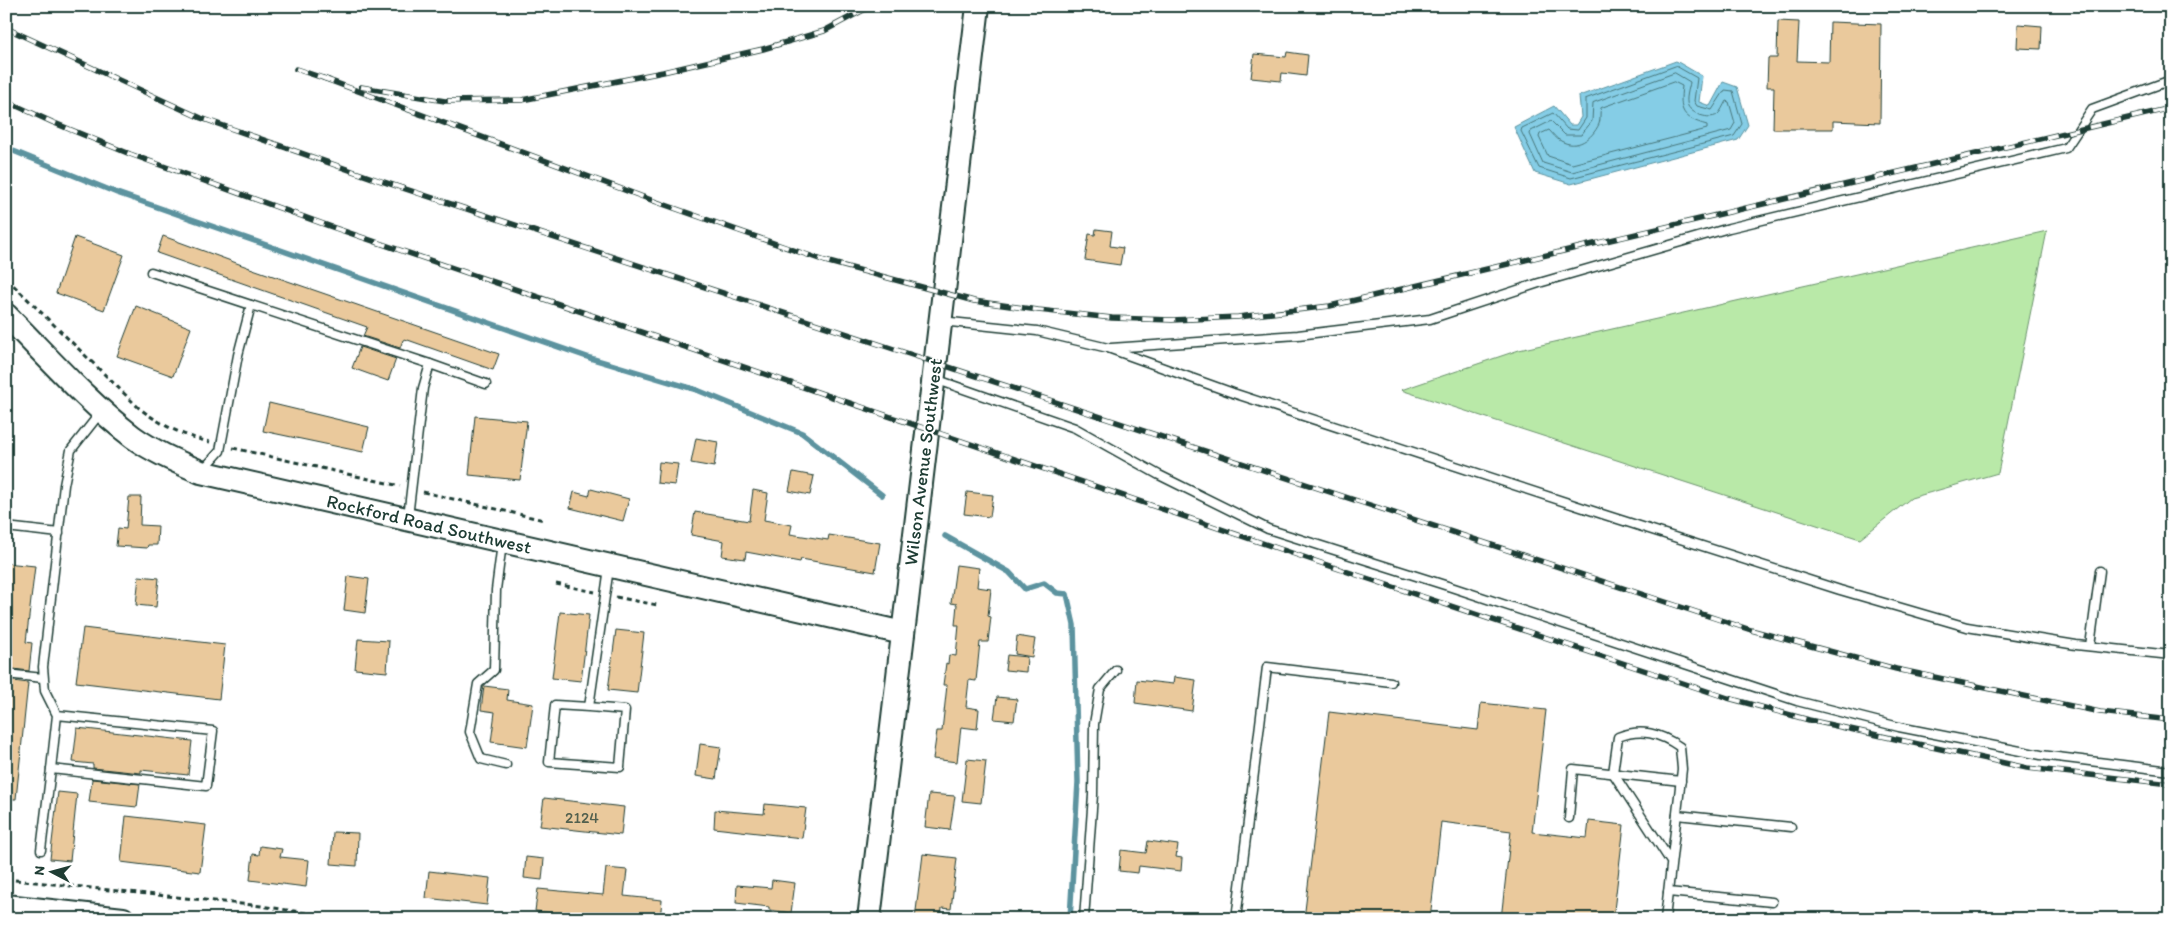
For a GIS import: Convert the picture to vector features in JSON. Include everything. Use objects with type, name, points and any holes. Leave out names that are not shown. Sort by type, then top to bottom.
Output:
[{"type":"street","name":"Wilson Avenue Southwest","points":[[869,919],[978,6]]},
{"type":"street","name":"Rockford Road Southwest","points":[[6,315],[102,411],[134,437],[168,458],[201,472],[902,633]]},
{"type":"street","points":[[6,906],[123,919]]},
{"type":"lane","points":[[1108,348],[1298,335],[1430,319],[1538,283],[1729,228],[2066,148],[2092,109],[2171,80]]},
{"type":"lane","points":[[151,272],[252,304],[486,384]]},
{"type":"lane","points":[[201,472],[220,451],[238,356],[252,304]]},
{"type":"lane","points":[[939,321],[1037,331],[1108,348],[1243,396],[1840,590],[1967,627],[2090,646],[2171,655]]},
{"type":"lane","points":[[408,519],[423,388],[430,364]]},
{"type":"lane","points":[[933,378],[1075,428],[1159,475],[1268,529],[1451,586],[1796,700],[1899,727],[2041,755],[2171,771]]},
{"type":"lane","points":[[41,850],[57,714],[45,690],[43,678],[64,485],[71,450],[102,411]]},
{"type":"lane","points":[[6,527],[59,533]]},
{"type":"lane","points":[[502,541],[496,590],[494,670],[478,684],[470,732],[481,759],[506,765]]},
{"type":"lane","points":[[589,707],[609,566]]},
{"type":"lane","points":[[2090,646],[2100,571]]},
{"type":"lane","points":[[1236,919],[1267,668],[1390,682]]},
{"type":"lane","points":[[1084,919],[1093,796],[1094,724],[1100,689],[1116,670]]},
{"type":"lane","points":[[6,674],[43,678]]},
{"type":"lane","points":[[555,705],[589,707],[626,710],[620,767],[549,762],[555,705]]},
{"type":"lane","points":[[51,768],[206,786],[213,731],[57,714]]},
{"type":"lane","points":[[1665,919],[1681,781],[1680,746],[1664,735],[1631,732],[1618,737],[1613,773],[1671,862]]},
{"type":"lane","points":[[1569,818],[1573,769],[1681,781]]},
{"type":"lane","points":[[1677,815],[1791,827]]},
{"type":"lane","points":[[1668,892],[1772,902]]},
{"type":"path","points":[[7,279],[159,424],[195,439],[544,520]]},
{"type":"path","points":[[6,879],[261,906],[346,919]]},
{"type":"path","points":[[365,919],[386,917],[402,919]]},
{"type":"green space","points":[[2047,231],[1998,473],[1911,498],[1860,539],[1401,390],[1519,350]]},
{"type":"water","points":[[1676,61],[1702,76],[1699,102],[1710,106],[1723,82],[1737,87],[1748,125],[1738,140],[1571,184],[1535,173],[1514,127],[1554,106],[1570,125],[1576,125],[1581,117],[1579,96]]},
{"type":"building","points":[[1778,21],[1799,22],[1797,61],[1829,62],[1830,22],[1881,24],[1880,123],[1833,121],[1833,129],[1773,129],[1774,87],[1767,87],[1768,58],[1777,58]]},
{"type":"building","points":[[2018,24],[2042,26],[2041,49],[2017,48]]},
{"type":"building","points":[[1287,52],[1308,55],[1306,76],[1282,73],[1281,81],[1251,78],[1254,54],[1286,57]]},
{"type":"building","points":[[1096,229],[1112,231],[1110,246],[1123,248],[1120,265],[1085,260],[1089,234],[1095,235]]},
{"type":"building","points":[[163,236],[499,354],[493,370],[405,339],[400,348],[363,336],[367,327],[157,253]]},
{"type":"building","points":[[75,237],[124,255],[104,310],[56,293]]},
{"type":"building","points":[[136,306],[191,328],[173,376],[117,356]]},
{"type":"building","points":[[360,347],[396,359],[388,381],[352,368]]},
{"type":"building","points":[[269,403],[369,427],[363,452],[263,431]]},
{"type":"building","points":[[475,416],[527,421],[520,480],[469,475]]},
{"type":"building","points":[[696,438],[718,442],[714,467],[691,463]]},
{"type":"building","points":[[659,462],[678,464],[675,485],[657,483]]},
{"type":"building","points":[[793,472],[814,476],[810,495],[789,491]]},
{"type":"building","points":[[591,489],[629,499],[623,521],[570,508],[574,492],[589,496]]},
{"type":"building","points":[[753,490],[768,493],[764,520],[792,525],[790,534],[828,540],[829,535],[880,543],[875,572],[801,559],[800,562],[746,552],[745,559],[722,556],[724,541],[691,535],[695,512],[749,521]]},
{"type":"building","points":[[967,492],[993,495],[990,517],[964,514]]},
{"type":"building","points":[[129,497],[141,497],[140,525],[158,526],[157,545],[148,545],[147,548],[116,546],[118,528],[126,529]]},
{"type":"building","points":[[6,563],[35,566],[26,642],[32,643],[29,671],[6,668]]},
{"type":"building","points":[[956,565],[979,568],[977,587],[991,589],[988,616],[991,617],[988,642],[980,642],[976,681],[969,680],[966,707],[979,709],[977,729],[961,727],[957,762],[933,759],[937,731],[942,731],[947,685],[943,685],[946,663],[948,664],[949,655],[956,656],[959,625],[955,625],[957,604],[951,603]]},
{"type":"building","points":[[139,576],[159,578],[156,607],[136,605]]},
{"type":"building","points":[[348,576],[369,579],[365,613],[344,610]]},
{"type":"building","points":[[560,612],[589,615],[581,681],[552,678]]},
{"type":"building","points":[[83,628],[225,645],[219,699],[76,682]]},
{"type":"building","points":[[616,630],[644,633],[637,693],[608,690]]},
{"type":"building","points":[[1017,636],[1035,639],[1032,657],[1015,654]]},
{"type":"building","points":[[358,639],[389,641],[387,672],[355,669]]},
{"type":"building","points":[[1007,655],[1027,657],[1026,672],[1005,670]]},
{"type":"building","points":[[1174,677],[1196,680],[1192,711],[1135,703],[1137,680],[1173,684]]},
{"type":"building","points":[[6,680],[28,683],[16,799],[6,799]]},
{"type":"building","points":[[484,686],[508,689],[507,700],[533,704],[527,747],[491,742],[495,712],[481,710]]},
{"type":"building","points":[[997,697],[1017,699],[1014,721],[994,719]]},
{"type":"building","points":[[1481,703],[1546,710],[1532,832],[1587,838],[1589,821],[1624,825],[1613,919],[1501,919],[1511,831],[1441,822],[1430,919],[1304,919],[1329,712],[1478,730]]},
{"type":"building","points":[[77,728],[192,741],[188,775],[141,770],[141,773],[93,768],[93,764],[73,762]]},
{"type":"building","points":[[700,744],[721,747],[716,779],[696,776]]},
{"type":"building","points":[[967,759],[986,761],[981,803],[962,801]]},
{"type":"building","points":[[92,779],[140,784],[137,807],[89,802]]},
{"type":"building","points":[[58,792],[77,794],[70,861],[50,859]]},
{"type":"building","points":[[929,794],[955,796],[950,830],[925,827]]},
{"type":"building","points":[[544,798],[624,807],[621,835],[540,826]]},
{"type":"building","points":[[765,804],[806,808],[802,838],[714,828],[715,810],[764,814]]},
{"type":"building","points":[[126,816],[206,825],[200,872],[121,862]]},
{"type":"building","points":[[333,832],[358,833],[357,866],[331,864]]},
{"type":"building","points":[[1148,841],[1178,845],[1176,857],[1182,858],[1181,871],[1139,866],[1138,873],[1119,871],[1121,850],[1146,853]]},
{"type":"building","points":[[260,846],[282,849],[280,857],[309,860],[306,887],[250,880],[253,854],[259,855]]},
{"type":"building","points":[[923,854],[957,858],[951,909],[942,908],[941,919],[915,919]]},
{"type":"building","points":[[526,857],[544,859],[542,880],[524,878]]},
{"type":"building","points":[[606,868],[627,870],[624,896],[662,900],[660,919],[607,919],[535,911],[538,889],[603,895]]},
{"type":"building","points":[[429,871],[490,878],[487,905],[426,898]]},
{"type":"building","points":[[772,880],[795,883],[791,913],[769,910],[769,907],[736,903],[737,885],[771,888]]},
{"type":"waterway","points":[[6,148],[117,193],[590,358],[697,390],[802,433],[882,495]]},
{"type":"waterway","points":[[945,536],[1009,572],[1025,589],[1044,583],[1057,593],[1067,594],[1074,625],[1078,782],[1070,919]]},
{"type":"railway","points":[[361,87],[445,101],[522,100],[663,72],[763,49],[824,31],[871,6]]},
{"type":"railway","points":[[6,28],[201,118],[378,180],[1751,630],[1896,669],[2100,712],[2171,720]]},
{"type":"railway","points":[[296,69],[329,80]]},
{"type":"railway","points":[[323,78],[654,201],[825,261],[974,301],[1112,318],[1172,320],[1238,317],[1330,306],[2171,108]]},
{"type":"railway","points":[[6,101],[130,154],[329,226],[1324,564],[1728,698],[1809,720],[2027,768],[2171,784]]}]
